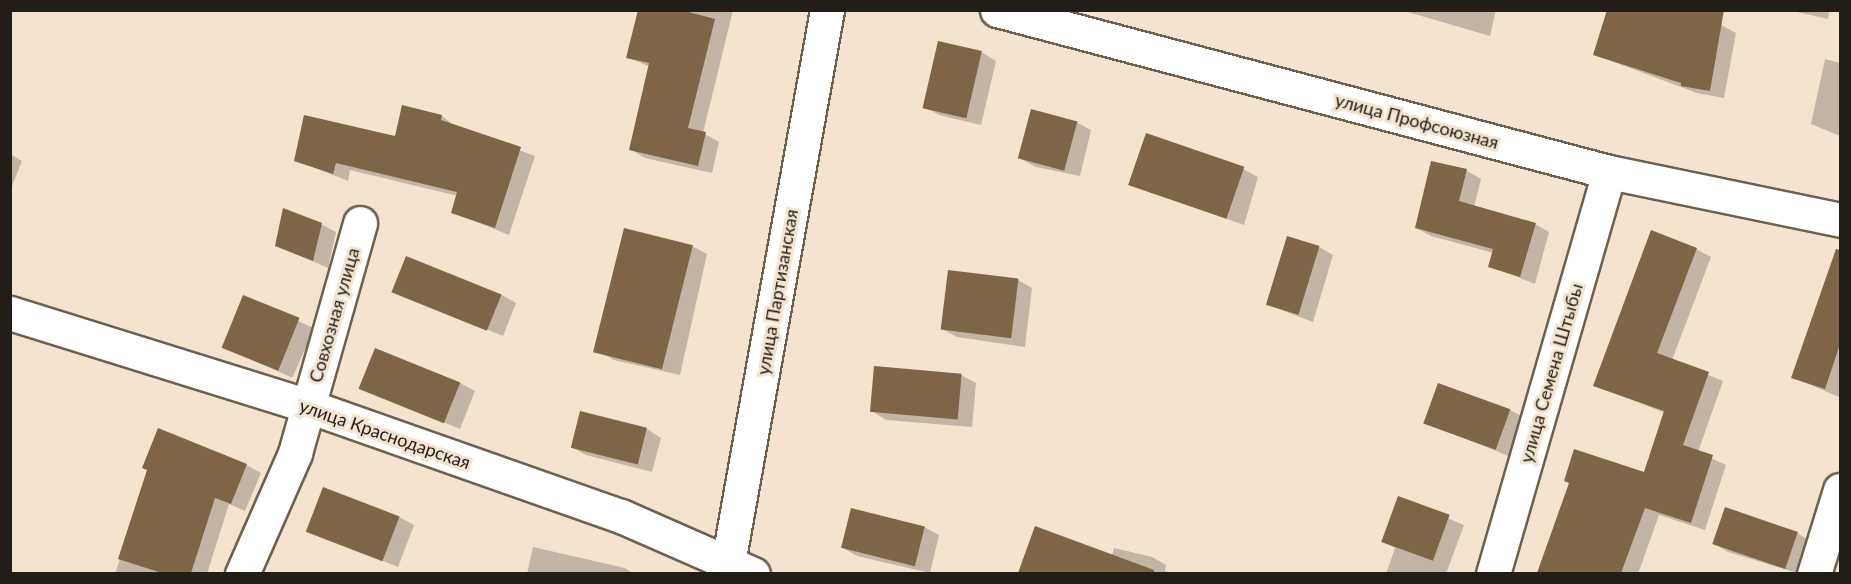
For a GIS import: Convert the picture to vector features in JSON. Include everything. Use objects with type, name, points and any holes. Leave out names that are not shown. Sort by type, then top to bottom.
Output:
[{"type":"street","name":"улица Партизанская","points":[[736,571],[827,10]]},
{"type":"street","name":"улица Профсоюзная","points":[[997,10],[1608,172],[1840,220]]},
{"type":"street","name":"улица Семена Штыбы","points":[[1493,573],[1608,172]]},
{"type":"street","name":"Совхозная улица","points":[[242,573],[295,453],[360,223]]},
{"type":"street","name":"улица Краснодарская","points":[[10,313],[308,406],[621,516],[736,571]]},
{"type":"street","points":[[1814,573],[1840,489]]},
{"type":"building","points":[[638,10],[681,10],[715,19],[688,128],[706,132],[698,166],[629,150],[649,63],[626,58]]},
{"type":"building","points":[[1607,10],[1724,10],[1710,91],[1681,86],[1681,83],[1593,55]]},
{"type":"building","points":[[938,41],[982,51],[966,118],[922,108]]},
{"type":"building","points":[[402,105],[442,115],[441,120],[521,147],[495,228],[451,213],[457,192],[336,163],[333,174],[294,161],[304,115],[395,136]]},
{"type":"building","points":[[1031,109],[1077,121],[1064,171],[1018,158]]},
{"type":"building","points":[[1146,133],[1244,167],[1226,219],[1128,185]]},
{"type":"building","points":[[1431,161],[1467,169],[1459,201],[1536,223],[1520,277],[1488,267],[1493,249],[1415,228]]},
{"type":"building","points":[[283,208],[322,223],[313,261],[275,246]]},
{"type":"building","points":[[624,228],[693,245],[662,369],[593,352]]},
{"type":"building","points":[[1651,230],[1697,248],[1657,353],[1709,372],[1683,445],[1713,455],[1691,523],[1645,508],[1621,573],[1537,573],[1569,483],[1564,481],[1574,449],[1644,472],[1664,411],[1593,386]]},
{"type":"building","points":[[1287,236],[1320,246],[1298,315],[1266,305]]},
{"type":"building","points":[[1836,249],[1840,250],[1840,344],[1825,389],[1791,378]]},
{"type":"building","points":[[406,256],[501,295],[487,331],[391,292]]},
{"type":"building","points":[[948,270],[1018,279],[1011,338],[941,330]]},
{"type":"building","points":[[243,295],[300,318],[278,371],[222,348]]},
{"type":"building","points":[[375,348],[460,382],[444,423],[359,389]]},
{"type":"building","points":[[874,366],[962,374],[958,419],[870,412]]},
{"type":"building","points":[[1438,383],[1510,409],[1496,450],[1423,423]]},
{"type":"building","points":[[580,411],[647,428],[638,465],[571,448]]},
{"type":"building","points":[[158,428],[247,464],[231,504],[215,498],[191,573],[162,573],[118,559],[147,470],[142,468]]},
{"type":"building","points":[[323,487],[400,516],[382,561],[306,532]]},
{"type":"building","points":[[1398,496],[1450,515],[1433,561],[1381,542]]},
{"type":"building","points":[[1725,507],[1798,532],[1785,569],[1712,544]]},
{"type":"building","points":[[851,508],[925,526],[915,566],[841,548]]},
{"type":"building","points":[[1035,526],[1154,570],[1154,573],[1018,573]]}]
